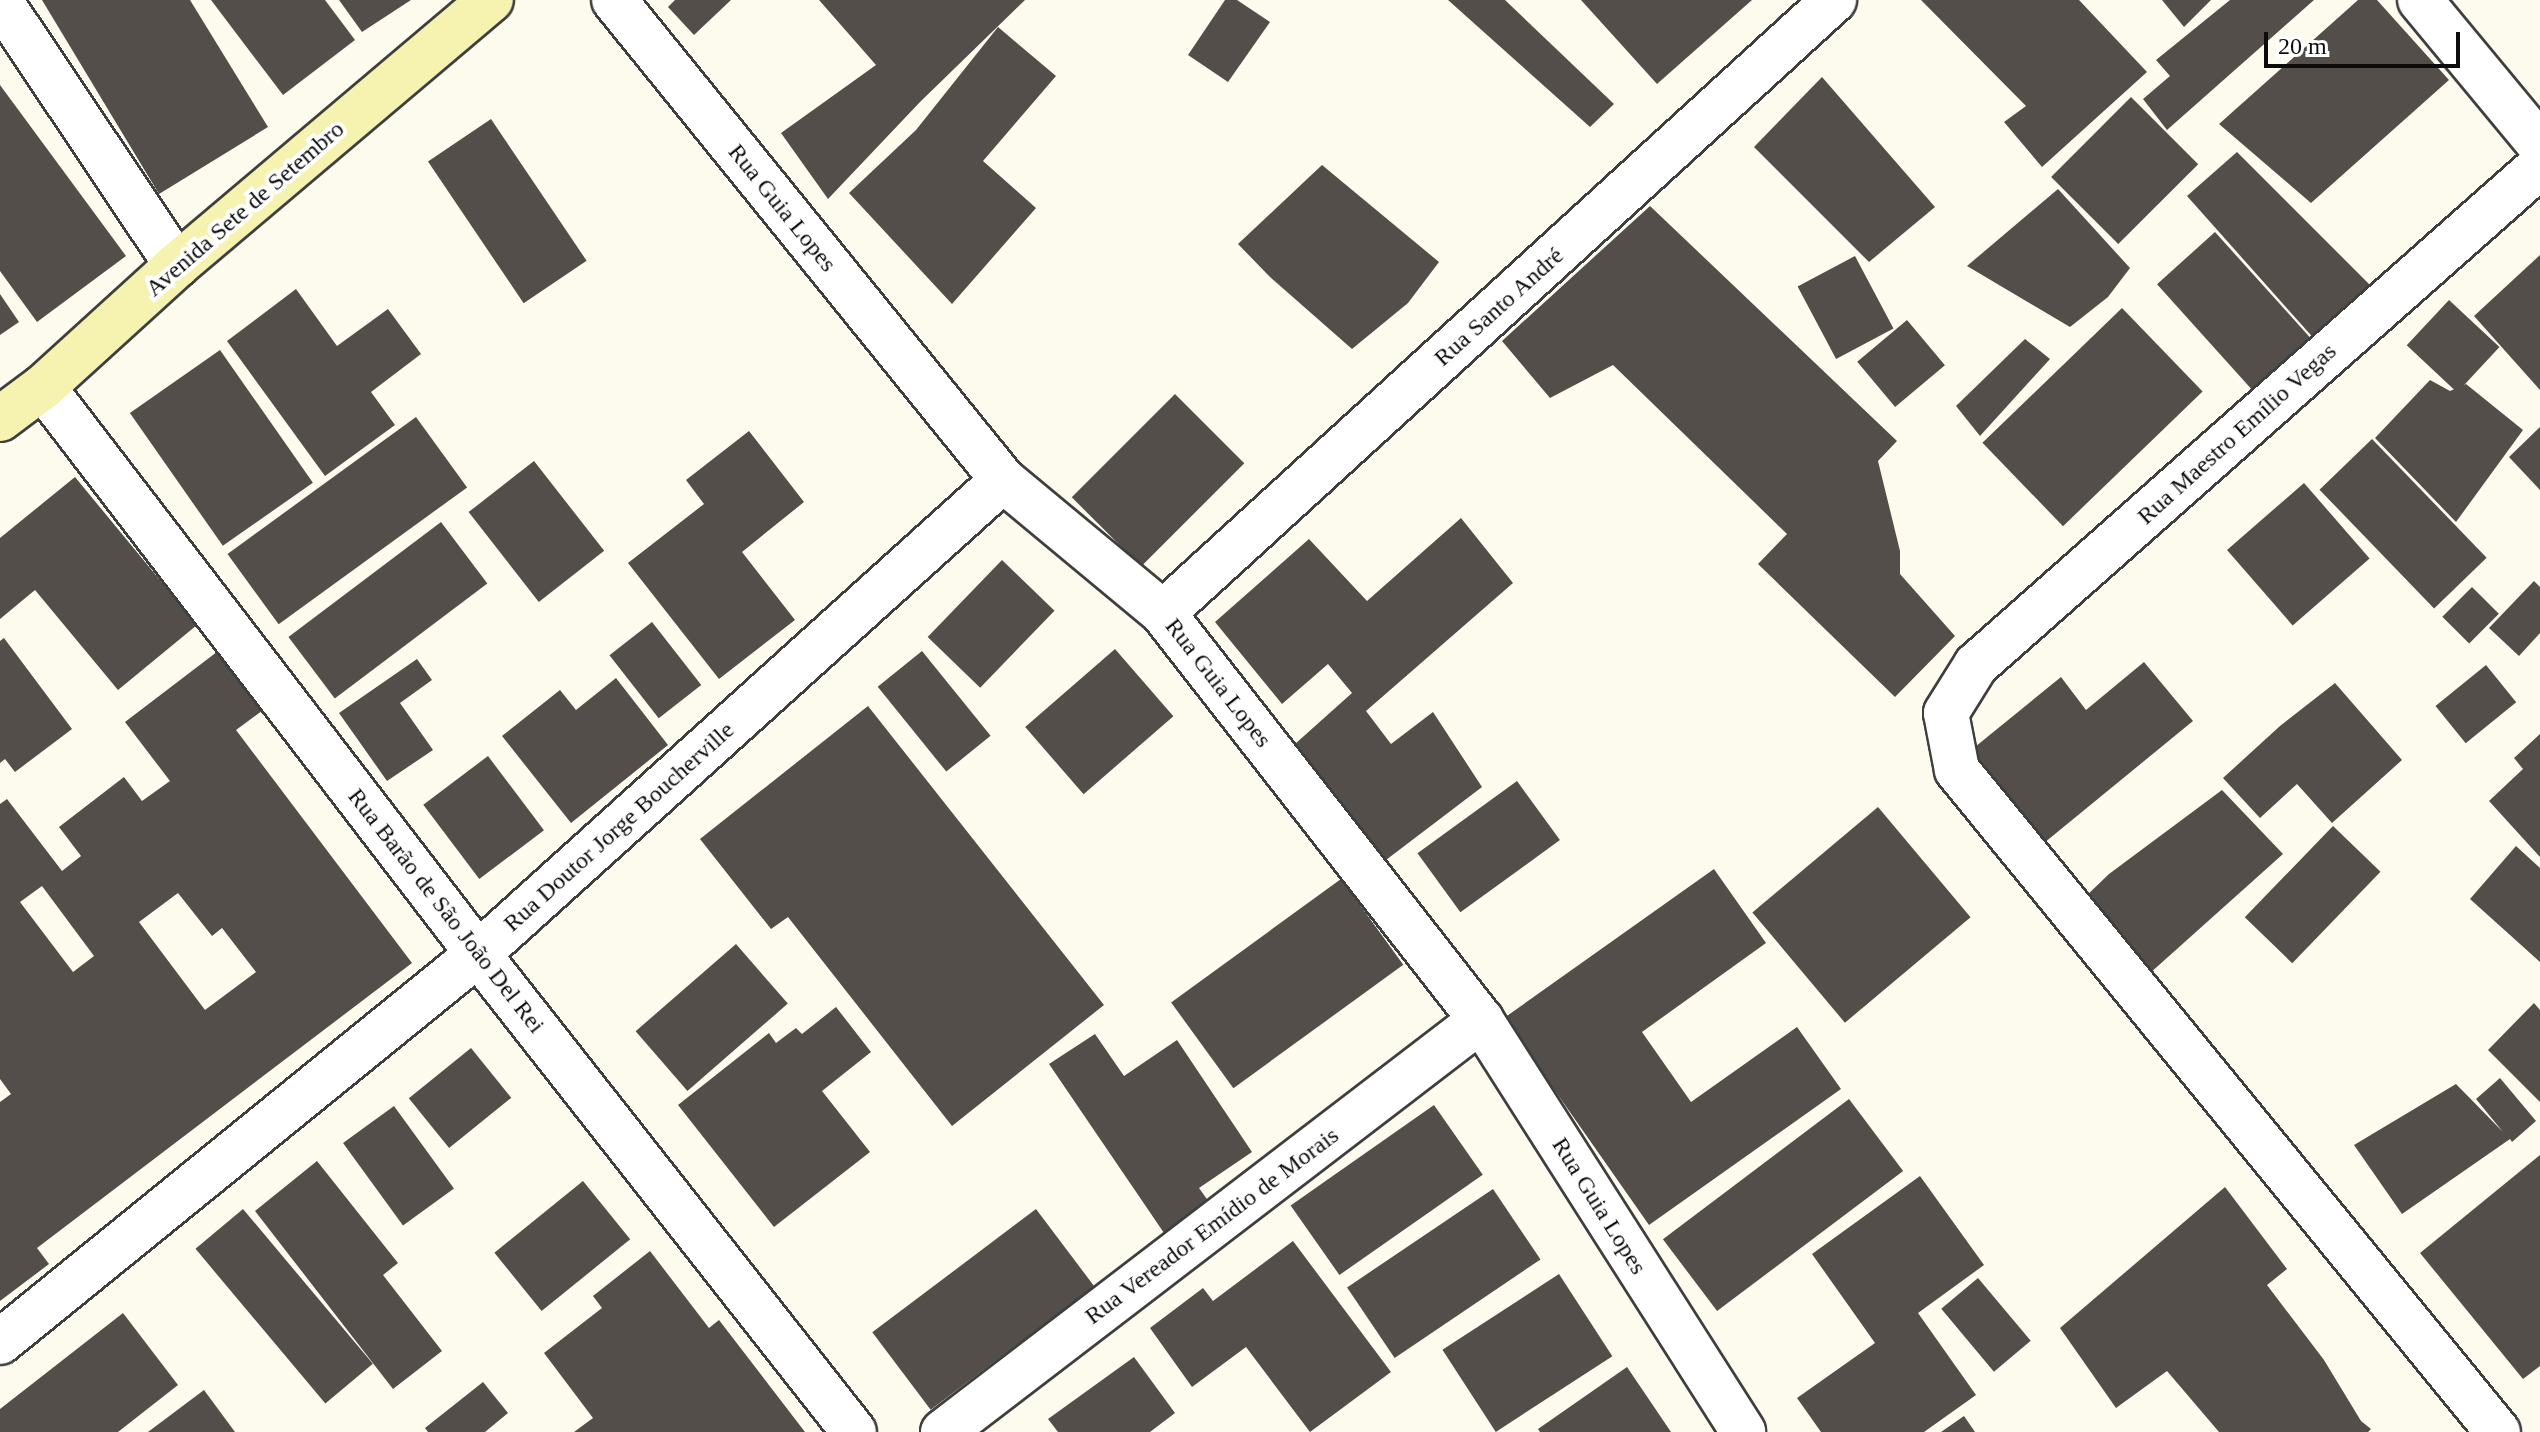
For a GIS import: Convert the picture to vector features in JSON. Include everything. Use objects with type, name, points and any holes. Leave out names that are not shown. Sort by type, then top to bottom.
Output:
[{"type":"main road","name":"Avenida Sete de Setembro","points":[[0,419],[43,387],[177,265],[491,0]]},
{"type":"street","name":"Rua Guia Lopes","points":[[614,0],[1003,480],[1163,613],[1481,1020],[1743,1432]]},
{"type":"street","name":"Rua Santo André","points":[[1163,613],[1834,0]]},
{"type":"street","points":[[2420,0],[2540,145]]},
{"type":"street","points":[[0,1],[177,265]]},
{"type":"street","name":"Rua Maestro Emílio Vegas","points":[[2498,1432],[1957,770],[1946,713],[1976,665],[2540,166]]},
{"type":"street","name":"Rua Barão de São João Del Rei","points":[[43,387],[478,954],[854,1432]]},
{"type":"street","name":"Rua Doutor Jorge Boucherville","points":[[0,1342],[478,954],[1003,480]]},
{"type":"street","name":"Rua Vereador Emídio de Morais","points":[[943,1432],[1481,1020]]},
{"type":"building","points":[[42,0],[190,0],[268,127],[159,194]]},
{"type":"building","points":[[211,0],[325,0],[355,40],[283,95]]},
{"type":"building","points":[[339,0],[411,0],[362,32]]},
{"type":"building","points":[[675,0],[731,0],[694,35],[668,7]]},
{"type":"building","points":[[819,0],[1025,0],[920,102],[828,199],[781,133],[876,65]]},
{"type":"building","points":[[1225,0],[1237,0],[1270,22],[1228,82],[1188,55]]},
{"type":"building","points":[[1448,0],[1505,0],[1614,104],[1590,127]]},
{"type":"building","points":[[1581,0],[1752,0],[1657,84]]},
{"type":"building","points":[[1921,0],[2079,0],[2147,72],[2042,167],[2004,122],[2026,106]]},
{"type":"building","points":[[2162,0],[2211,0],[2184,27]]},
{"type":"building","points":[[2230,0],[2314,0],[2167,130],[2143,99],[2170,76],[2156,60]]},
{"type":"building","points":[[2358,0],[2377,0],[2449,80],[2311,203],[2219,124]]},
{"type":"building","points":[[998,27],[1056,76],[983,161],[1036,208],[952,304],[849,193],[916,130]]},
{"type":"building","points":[[1822,77],[1935,207],[1869,262],[1754,147]]},
{"type":"building","points":[[0,85],[126,256],[37,322],[0,271]]},
{"type":"building","points":[[2131,97],[2198,164],[2118,244],[2051,177]]},
{"type":"building","points":[[491,119],[587,261],[524,303],[428,161]]},
{"type":"building","points":[[2237,152],[2372,287],[2317,342],[2187,196]]},
{"type":"building","points":[[1322,165],[1439,262],[1408,303],[1352,349],[1269,276],[1238,244]]},
{"type":"building","points":[[2058,189],[2130,268],[2108,297],[2070,327],[1967,266]]},
{"type":"building","points":[[1650,206],[1897,441],[1878,461],[1900,551],[1900,574],[1955,636],[1895,697],[1758,564],[1787,534],[1613,365],[1550,398],[1502,341]]},
{"type":"building","points":[[2215,232],[2314,342],[2256,394],[2157,284]]},
{"type":"building","points":[[2540,255],[2540,390],[2474,316]]},
{"type":"building","points":[[1855,256],[1893,328],[1836,359],[1798,287]]},
{"type":"building","points":[[296,289],[337,346],[388,309],[421,354],[371,392],[395,425],[325,476],[227,341]]},
{"type":"building","points":[[0,294],[19,322],[0,335]]},
{"type":"building","points":[[2449,300],[2499,347],[2457,392],[2407,345]]},
{"type":"building","points":[[2122,308],[2203,391],[2063,526],[1982,443]]},
{"type":"building","points":[[1907,320],[1945,365],[1895,407],[1857,362]]},
{"type":"building","points":[[2025,339],[2050,359],[1980,436],[1956,406]]},
{"type":"building","points":[[220,350],[313,483],[223,546],[130,413]]},
{"type":"building","points":[[2430,380],[2450,391],[2466,384],[2523,430],[2456,522],[2375,438]]},
{"type":"building","points":[[1175,394],[1244,463],[1141,567],[1072,497]]},
{"type":"building","points":[[416,417],[467,487],[279,624],[227,554]]},
{"type":"building","points":[[2540,427],[2540,490],[2509,457]]},
{"type":"building","points":[[749,431],[804,502],[742,552],[795,620],[719,679],[628,563],[704,504],[686,480]]},
{"type":"building","points":[[2372,439],[2487,558],[2434,608],[2319,490]]},
{"type":"building","points":[[534,461],[604,551],[539,602],[469,512]]},
{"type":"building","points":[[75,477],[197,625],[118,690],[35,590],[0,619],[0,538]]},
{"type":"building","points":[[2304,483],[2370,558],[2293,625],[2227,550]]},
{"type":"building","points":[[1461,518],[1513,583],[1366,711],[1391,744],[1433,712],[1482,787],[1382,863],[1295,744],[1352,693],[1328,664],[1282,704],[1215,622],[1309,539],[1367,601]]},
{"type":"building","points":[[441,522],[487,583],[335,698],[288,637]]},
{"type":"building","points":[[1002,560],[1055,611],[980,688],[928,637]]},
{"type":"building","points":[[2534,581],[2540,587],[2540,633],[2519,656],[2489,628]]},
{"type":"building","points":[[2472,587],[2499,614],[2469,644],[2442,617]]},
{"type":"building","points":[[652,622],[701,685],[659,718],[609,655]]},
{"type":"building","points":[[4,638],[72,729],[15,772],[5,759],[0,763],[0,641]]},
{"type":"building","points":[[226,645],[270,705],[236,730],[412,963],[37,1248],[49,1264],[0,1301],[0,1102],[11,1094],[0,1079],[0,804],[7,799],[62,871],[81,856],[59,827],[124,777],[142,801],[170,781],[125,722]],"holes":[[[42,886],[94,956],[73,972],[20,902]],[[178,893],[212,936],[222,928],[256,972],[205,1010],[139,922]]]},
{"type":"building","points":[[1115,649],[1173,716],[1084,794],[1025,727]]},
{"type":"building","points":[[922,651],[991,736],[946,772],[878,687]]},
{"type":"building","points":[[417,659],[432,680],[400,703],[433,750],[387,781],[339,713]]},
{"type":"building","points":[[2144,662],[2193,721],[2044,843],[1970,751],[2061,677],[2086,710]]},
{"type":"building","points":[[2486,665],[2516,702],[2466,743],[2435,706]]},
{"type":"building","points":[[616,678],[668,745],[571,823],[502,736],[560,690],[576,710]]},
{"type":"building","points":[[2335,683],[2402,760],[2332,823],[2297,784],[2260,818],[2223,778],[2280,726]]},
{"type":"building","points":[[868,706],[1104,1005],[952,1126],[788,917],[771,929],[700,839]]},
{"type":"building","points":[[2540,734],[2540,857],[2489,801],[2523,769],[2514,758]]},
{"type":"building","points":[[488,756],[544,830],[479,879],[423,805]]},
{"type":"building","points":[[1517,781],[1560,840],[1460,912],[1417,853]]},
{"type":"building","points":[[2222,790],[2283,854],[2149,974],[2083,899],[2109,874]]},
{"type":"building","points":[[1878,807],[1971,917],[1845,1023],[1752,912]]},
{"type":"building","points":[[2333,826],[2380,872],[2292,963],[2245,917]]},
{"type":"building","points":[[2516,846],[2540,868],[2540,962],[2470,899]]},
{"type":"building","points":[[1714,869],[1766,943],[1642,1032],[1691,1102],[1797,1027],[1841,1089],[1649,1225],[1504,1018]]},
{"type":"building","points":[[1341,879],[1403,965],[1233,1088],[1171,1002]]},
{"type":"building","points":[[736,944],[788,1004],[687,1091],[636,1031]]},
{"type":"building","points":[[2534,1003],[2540,1010],[2540,1102],[2488,1050]]},
{"type":"building","points":[[836,1007],[871,1052],[822,1091],[870,1152],[774,1227],[678,1105],[769,1033],[776,1043],[796,1028],[802,1034]]},
{"type":"building","points":[[1095,1034],[1124,1076],[1177,1040],[1252,1152],[1199,1188],[1209,1202],[1164,1233],[1049,1064]]},
{"type":"building","points":[[471,1048],[511,1098],[449,1148],[409,1098]]},
{"type":"building","points":[[2500,1078],[2536,1121],[2512,1142],[2510,1139],[2402,1214],[2354,1145],[2456,1084],[2503,1132],[2476,1099]]},
{"type":"building","points":[[1849,1099],[1903,1171],[1717,1311],[1663,1239]]},
{"type":"building","points":[[1434,1105],[1483,1175],[1339,1275],[1291,1205]]},
{"type":"building","points":[[394,1106],[454,1189],[403,1226],[343,1143]]},
{"type":"building","points":[[2540,1155],[2540,1366],[2523,1379],[2420,1253]]},
{"type":"building","points":[[317,1161],[398,1263],[383,1275],[442,1351],[393,1389],[255,1211]]},
{"type":"building","points":[[1920,1176],[1984,1265],[1918,1313],[1976,1395],[1924,1432],[1821,1432],[1797,1398],[1875,1343],[1812,1254]]},
{"type":"building","points":[[583,1181],[630,1239],[542,1311],[494,1253]]},
{"type":"building","points":[[2225,1187],[2287,1269],[2267,1285],[2324,1360],[2361,1421],[2371,1429],[2368,1432],[2219,1432],[2167,1371],[2116,1408],[2060,1328]]},
{"type":"building","points":[[1493,1189],[1541,1259],[1395,1358],[1347,1287]]},
{"type":"building","points":[[243,1209],[373,1364],[325,1404],[196,1249]]},
{"type":"building","points":[[1036,1209],[1094,1286],[931,1410],[872,1332]]},
{"type":"building","points":[[1293,1241],[1391,1372],[1310,1432],[1246,1347],[1192,1387],[1150,1328],[1203,1288],[1213,1301]]},
{"type":"building","points":[[650,1251],[709,1328],[719,1320],[805,1432],[574,1432],[593,1418],[544,1353],[602,1308],[593,1296]]},
{"type":"building","points":[[1559,1274],[1612,1356],[1496,1432],[1442,1350]]},
{"type":"building","points":[[1978,1278],[2031,1341],[1994,1372],[1941,1309]]},
{"type":"building","points":[[123,1313],[178,1385],[118,1432],[0,1432],[0,1409]]},
{"type":"building","points":[[1134,1357],[1175,1413],[1150,1432],[1058,1432],[1048,1419]]},
{"type":"building","points":[[1627,1367],[1671,1432],[1540,1432],[1538,1429]]},
{"type":"building","points":[[483,1382],[508,1413],[485,1432],[428,1432],[425,1428]]},
{"type":"building","points":[[204,1390],[235,1432],[148,1432]]},
{"type":"building","points":[[1964,1416],[1975,1432],[1941,1432]]}]
